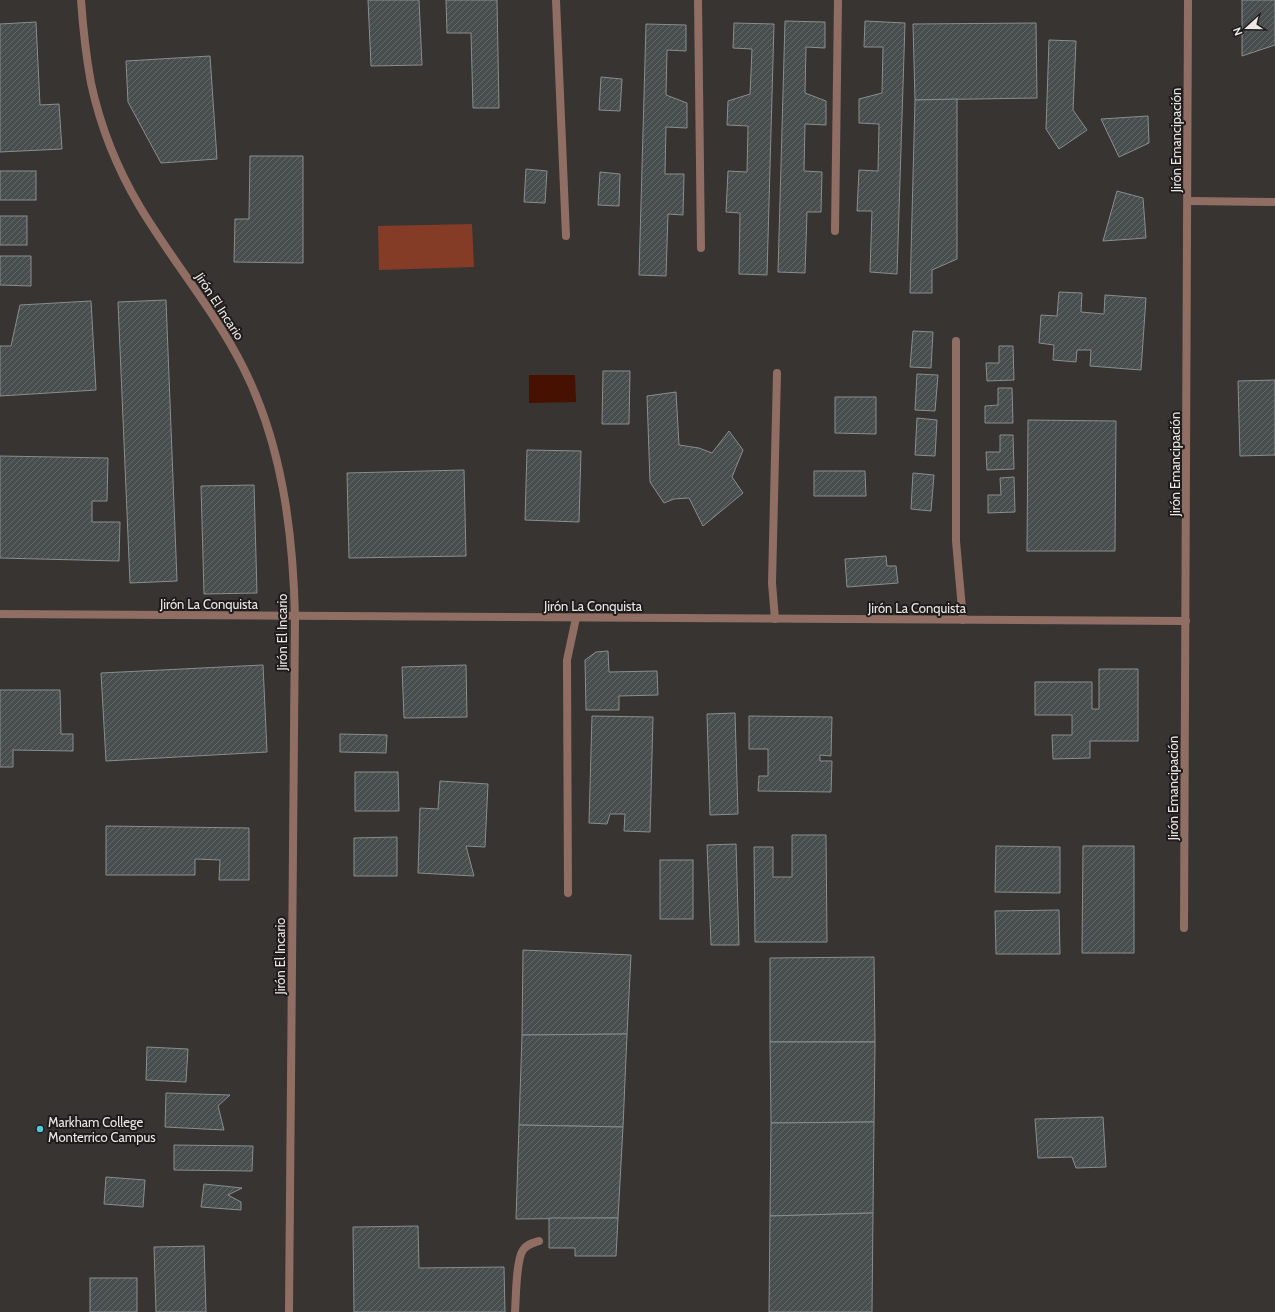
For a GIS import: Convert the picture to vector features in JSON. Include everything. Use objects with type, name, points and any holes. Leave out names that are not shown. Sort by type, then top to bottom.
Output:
[{"type":"street","name":"Jirón El Incario","points":[[81,0],[86,50],[92,84],[100,114],[121,170],[139,205],[227,336],[244,368],[259,402],[273,445],[289,522],[294,574],[295,617],[289,1312]]},
{"type":"street","points":[[556,0],[566,236]]},
{"type":"street","points":[[698,0],[701,248]]},
{"type":"street","points":[[835,231],[838,0]]},
{"type":"street","name":"Jirón Emancipación","points":[[1184,928],[1188,0]]},
{"type":"street","points":[[1188,201],[1275,202]]},
{"type":"street","points":[[956,342],[956,541],[963,620]]},
{"type":"street","points":[[775,619],[772,583],[777,373]]},
{"type":"street","name":"Jirón La Conquista","points":[[0,614],[295,617],[1186,621]]},
{"type":"street","points":[[568,893],[567,660],[576,618]]},
{"type":"street","points":[[515,1312],[518,1267],[522,1250],[528,1245],[539,1241]]},
{"type":"shaded area","points":[[472,224],[474,267],[379,270],[378,226]]},
{"type":"shaded area","points":[[529,375],[575,375],[576,402],[529,403]]},
{"type":"building","points":[[368,0],[419,0],[422,65],[371,66]]},
{"type":"building","points":[[446,0],[497,0],[499,108],[473,108],[471,33],[447,33]]},
{"type":"building","points":[[1242,0],[1275,0],[1275,45],[1242,56]]},
{"type":"building","points":[[785,21],[825,22],[825,48],[806,47],[805,93],[826,101],[826,125],[805,124],[804,171],[822,172],[821,212],[807,212],[805,273],[778,272]]},
{"type":"building","points":[[865,21],[905,23],[897,274],[870,272],[872,211],[857,211],[859,170],[878,171],[879,124],[859,123],[859,99],[882,93],[883,47],[864,47]]},
{"type":"building","points":[[36,22],[40,105],[59,104],[62,149],[0,152],[0,24]]},
{"type":"building","points":[[734,23],[774,24],[767,275],[739,274],[740,213],[726,212],[728,171],[747,172],[748,126],[727,125],[728,101],[750,94],[752,49],[733,48]]},
{"type":"building","points":[[1036,23],[1037,98],[915,100],[913,24]]},
{"type":"building","points":[[646,24],[686,25],[686,51],[667,50],[666,95],[687,103],[687,128],[666,127],[665,174],[684,174],[683,215],[668,214],[666,276],[639,275]]},
{"type":"building","points":[[1049,40],[1076,41],[1073,110],[1087,130],[1059,149],[1046,129]]},
{"type":"building","points":[[210,56],[217,159],[161,163],[128,102],[126,61]]},
{"type":"building","points":[[601,77],[622,79],[620,111],[599,110]]},
{"type":"building","points":[[957,99],[957,259],[932,270],[932,293],[910,293],[915,100]]},
{"type":"building","points":[[1148,116],[1149,143],[1119,157],[1101,119]]},
{"type":"building","points":[[250,156],[303,156],[303,263],[234,262],[235,219],[249,219]]},
{"type":"building","points":[[526,169],[547,171],[545,203],[524,202]]},
{"type":"building","points":[[0,171],[36,171],[36,200],[0,200]]},
{"type":"building","points":[[600,172],[620,174],[619,206],[598,205]]},
{"type":"building","points":[[1117,191],[1143,198],[1146,238],[1103,241]]},
{"type":"building","points":[[0,216],[27,216],[27,245],[0,245]]},
{"type":"building","points":[[0,256],[31,256],[31,286],[0,285]]},
{"type":"building","points":[[1059,292],[1082,293],[1081,312],[1104,314],[1105,295],[1146,298],[1141,370],[1090,366],[1091,350],[1077,350],[1076,362],[1053,360],[1054,345],[1039,343],[1041,315],[1057,316]]},
{"type":"building","points":[[166,300],[177,581],[130,583],[118,302]]},
{"type":"building","points":[[91,301],[96,390],[0,396],[0,346],[11,346],[20,305]]},
{"type":"building","points":[[913,331],[933,332],[931,368],[910,367]]},
{"type":"building","points":[[999,346],[1013,346],[1014,380],[987,381],[986,363],[999,363]]},
{"type":"building","points":[[603,371],[630,371],[629,424],[602,424]]},
{"type":"building","points":[[917,374],[938,375],[935,411],[915,410]]},
{"type":"building","points":[[1275,380],[1275,455],[1240,456],[1238,381]]},
{"type":"building","points":[[998,388],[1012,388],[1013,423],[985,423],[985,406],[998,405]]},
{"type":"building","points":[[676,392],[679,445],[699,448],[712,453],[729,431],[743,450],[732,477],[743,493],[703,526],[689,498],[674,499],[664,503],[650,482],[647,396]]},
{"type":"building","points":[[835,397],[876,397],[876,434],[835,433]]},
{"type":"building","points":[[917,418],[937,420],[935,456],[915,455]]},
{"type":"building","points":[[1028,420],[1116,421],[1115,551],[1027,551]]},
{"type":"building","points":[[1000,435],[1013,435],[1014,469],[987,470],[986,452],[1000,452]]},
{"type":"building","points":[[527,450],[581,451],[579,522],[525,520]]},
{"type":"building","points":[[0,456],[108,458],[107,501],[92,501],[92,522],[120,522],[119,561],[0,558]]},
{"type":"building","points":[[464,470],[466,556],[349,558],[347,473]]},
{"type":"building","points":[[814,471],[865,471],[866,496],[814,496]]},
{"type":"building","points":[[913,473],[934,475],[931,511],[911,509]]},
{"type":"building","points":[[1014,477],[1015,512],[988,513],[988,495],[1001,495],[1000,478]]},
{"type":"building","points":[[254,485],[257,593],[204,594],[201,486]]},
{"type":"building","points":[[886,556],[887,566],[896,566],[898,583],[847,587],[845,559]]},
{"type":"building","points":[[608,651],[609,672],[657,671],[658,695],[619,696],[619,710],[586,710],[585,660],[596,652]]},
{"type":"building","points":[[263,665],[267,752],[106,761],[101,673]]},
{"type":"building","points":[[466,665],[467,717],[404,718],[402,667]]},
{"type":"building","points":[[1099,669],[1138,669],[1138,741],[1090,741],[1090,758],[1053,759],[1052,735],[1072,735],[1072,715],[1035,715],[1035,682],[1092,682],[1092,709],[1099,709]]},
{"type":"building","points":[[0,690],[60,690],[61,734],[73,734],[73,751],[13,750],[13,767],[0,767]]},
{"type":"building","points":[[735,713],[738,814],[710,815],[707,714]]},
{"type":"building","points":[[592,716],[653,717],[650,832],[624,831],[625,814],[610,814],[607,824],[589,823]]},
{"type":"building","points":[[749,716],[832,717],[831,756],[820,755],[820,761],[832,761],[831,792],[758,791],[759,776],[768,776],[768,749],[749,749]]},
{"type":"building","points":[[340,734],[387,735],[386,753],[340,752]]},
{"type":"building","points":[[355,772],[398,772],[399,811],[355,811]]},
{"type":"building","points":[[440,781],[488,784],[485,847],[466,846],[474,876],[418,873],[420,808],[438,809]]},
{"type":"building","points":[[106,826],[249,828],[249,880],[219,880],[220,860],[195,859],[195,875],[106,875]]},
{"type":"building","points":[[792,835],[826,835],[827,942],[755,942],[754,847],[773,847],[773,877],[792,877]]},
{"type":"building","points":[[397,837],[397,876],[354,876],[354,838]]},
{"type":"building","points":[[736,844],[739,945],[711,945],[707,845]]},
{"type":"building","points":[[996,846],[1060,847],[1060,893],[995,892]]},
{"type":"building","points":[[1083,846],[1134,846],[1134,953],[1082,953]]},
{"type":"building","points":[[660,860],[693,860],[693,919],[660,919]]},
{"type":"building","points":[[1059,910],[1060,954],[996,954],[995,911]]},
{"type":"building","points":[[523,950],[631,955],[627,1034],[522,1035]]},
{"type":"building","points":[[874,957],[875,1042],[770,1042],[770,958]]},
{"type":"building","points":[[627,1034],[623,1127],[519,1125],[522,1035]]},
{"type":"building","points":[[770,1042],[875,1042],[874,1122],[771,1123]]},
{"type":"building","points":[[147,1047],[188,1049],[186,1082],[146,1080]]},
{"type":"building","points":[[166,1093],[230,1095],[218,1106],[224,1130],[165,1127]]},
{"type":"building","points":[[1103,1117],[1106,1167],[1076,1168],[1072,1157],[1038,1158],[1035,1119]]},
{"type":"building","points":[[874,1122],[873,1213],[770,1216],[771,1123]]},
{"type":"building","points":[[519,1125],[623,1127],[618,1218],[516,1219]]},
{"type":"building","points":[[174,1145],[253,1146],[252,1171],[174,1170]]},
{"type":"building","points":[[106,1177],[145,1180],[143,1207],[104,1204]]},
{"type":"building","points":[[204,1184],[242,1188],[228,1195],[241,1202],[241,1210],[201,1207]]},
{"type":"building","points":[[873,1213],[872,1312],[769,1312],[770,1216]]},
{"type":"building","points":[[549,1218],[618,1218],[616,1256],[575,1256],[575,1248],[549,1248]]},
{"type":"building","points":[[418,1226],[419,1268],[504,1267],[505,1312],[354,1312],[353,1227]]},
{"type":"building","points":[[204,1246],[206,1312],[156,1312],[154,1247]]},
{"type":"building","points":[[90,1278],[137,1278],[137,1312],[90,1312]]},
{"type":"place","name":"Markham College Monterrico Campus","points":[[40,1129]]}]
